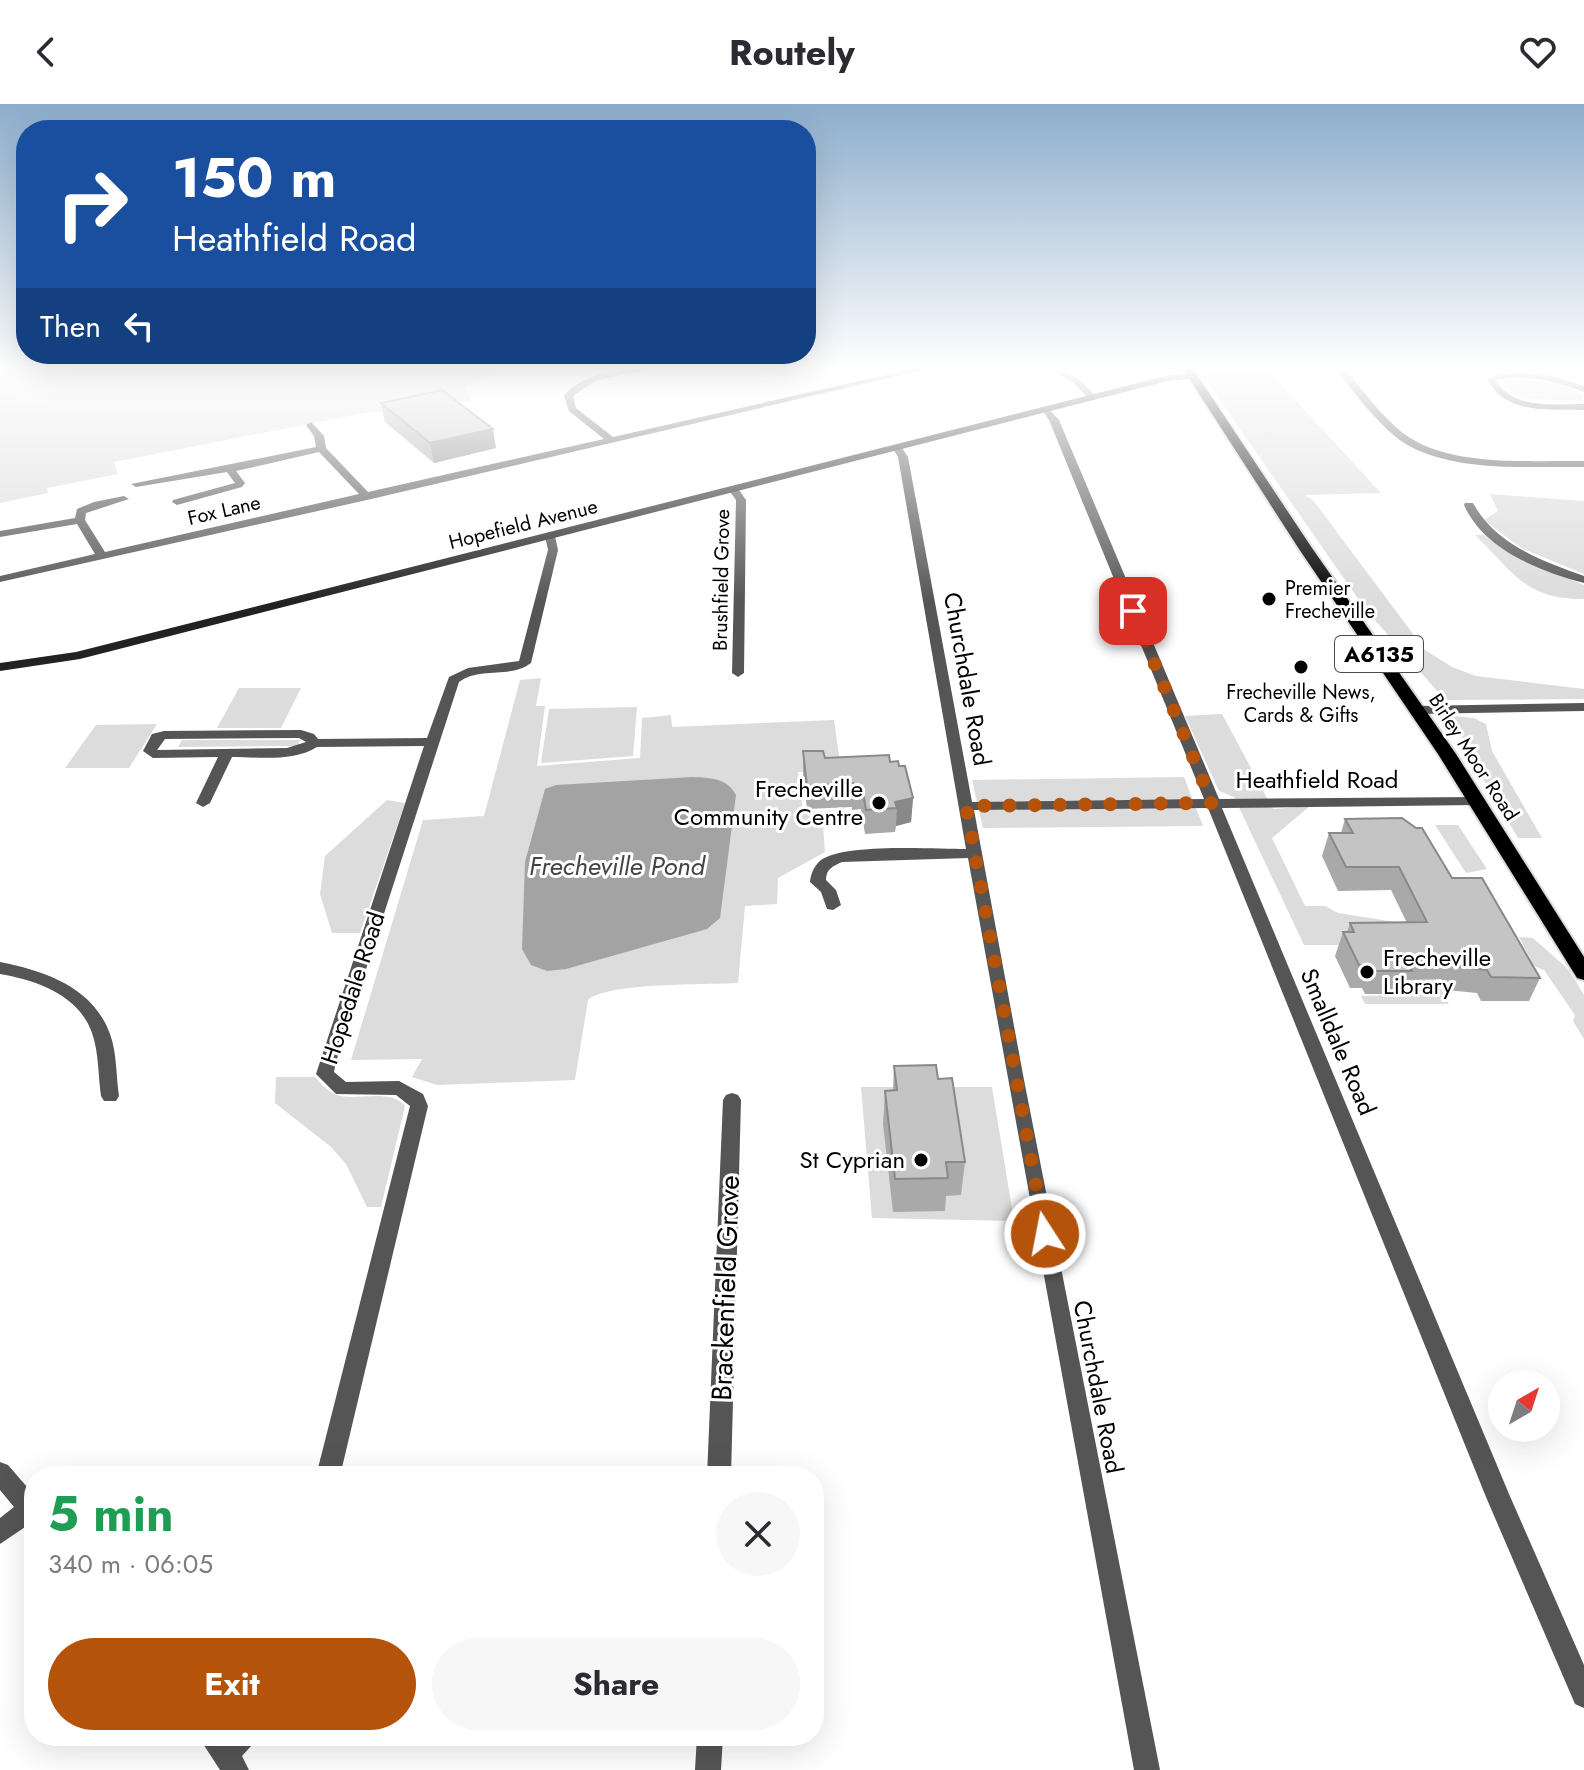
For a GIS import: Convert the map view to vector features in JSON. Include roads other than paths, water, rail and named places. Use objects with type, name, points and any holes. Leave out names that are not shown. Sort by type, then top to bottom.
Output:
[{"type":"main road","name":"Birley Moor Road","points":[[1240,447],[1418,710],[1584,973]]},
{"type":"street","name":"Fox Lane","points":[[0,579],[582,447]]},
{"type":"street","name":"Hopefield Avenue","points":[[0,667],[76,656],[897,447]]},
{"type":"street","name":"Churchdale Road","points":[[897,447],[903,457],[974,853],[1147,1770]]},
{"type":"street","name":"Smalldale Road","points":[[1066,447],[1498,1497],[1584,1695]]},
{"type":"street","points":[[1420,447],[1461,458],[1584,464]]},
{"type":"street","points":[[136,484],[230,469],[321,449],[367,497]]},
{"type":"street","points":[[177,502],[238,485],[240,483],[230,469]]},
{"type":"street","name":"Brushfield Grove","points":[[733,489],[741,500],[738,673]]},
{"type":"street","points":[[102,556],[80,520],[81,511],[86,507],[124,499]]},
{"type":"street","points":[[1469,505],[1474,519],[1513,550],[1584,580]]},
{"type":"street","points":[[0,534],[80,520]]},
{"type":"street","name":"Hopedale Road","points":[[330,1466],[419,1106],[417,1099],[399,1088],[342,1089],[325,1074],[457,675],[510,670],[525,663],[553,550],[550,536]]},
{"type":"street","points":[[1418,710],[1584,707]]},
{"type":"street","points":[[314,743],[301,734],[164,735],[157,737],[150,751],[153,754],[287,752],[305,749],[314,743],[433,742]]},
{"type":"street","points":[[203,803],[227,753]]},
{"type":"street","name":"Heathfield Road","points":[[966,806],[1477,801]]},
{"type":"street","points":[[833,905],[828,890],[818,882],[818,874],[823,866],[834,859],[848,855],[974,853]]},
{"type":"street","points":[[0,968],[26,972],[51,982],[75,997],[93,1016],[102,1035],[110,1096]]},
{"type":"street","name":"Brackenfield Grove","points":[[719,1466],[732,1100]]},
{"type":"street","points":[[0,1473],[24,1502]]},
{"type":"street","points":[[0,1532],[24,1516]]},
{"type":"street","points":[[708,1770],[709,1746]]},
{"type":"water","name":"Frecheville Pond","points":[[693,777],[723,782],[736,795],[720,918],[707,929],[566,969],[547,971],[531,965],[522,949],[525,862],[545,789],[556,785]]},
{"type":"place","name":"Premier Frecheville","points":[[1269,599]]},
{"type":"place","name":"Frecheville News, Cards & Gifts","points":[[1301,667]]},
{"type":"place","name":"Frecheville Community Centre","points":[[879,803]]},
{"type":"place","name":"Frecheville Library","points":[[1367,972]]},
{"type":"place","name":"St Cyprian","points":[[921,1160]]}]
